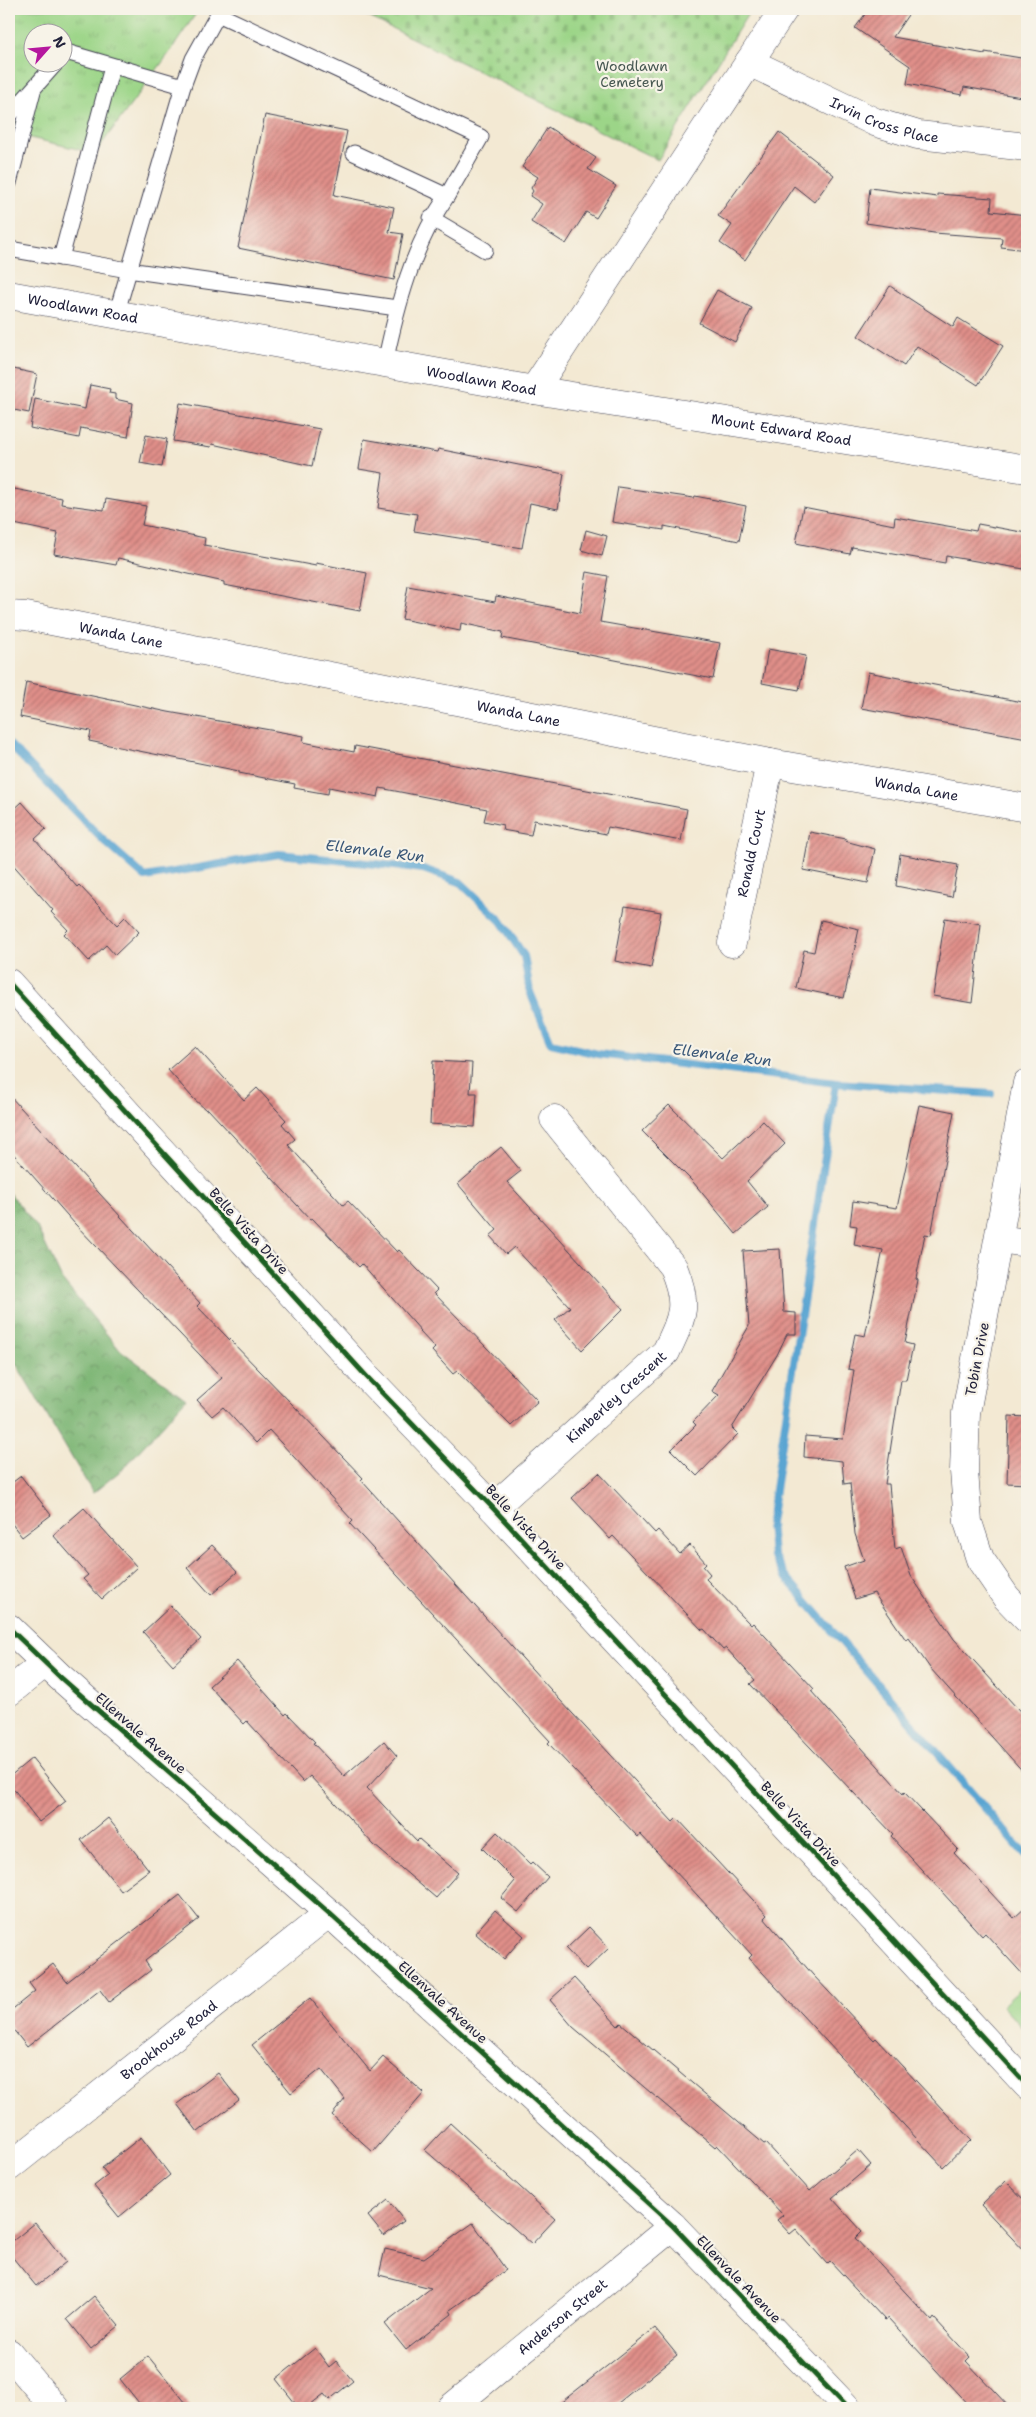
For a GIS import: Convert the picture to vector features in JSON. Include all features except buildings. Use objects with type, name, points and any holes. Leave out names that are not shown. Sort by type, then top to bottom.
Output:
[{"type":"street","name":"Woodlawn Road","points":[[9,294],[534,390],[784,9]]},
{"type":"street","name":"Irvin Cross Place","points":[[749,62],[875,122],[918,135],[1027,147]]},
{"type":"street","name":"Mount Edward Road","points":[[534,390],[1027,468]]},
{"type":"street","name":"Wanda Lane","points":[[9,614],[770,763],[1027,808]]},
{"type":"street","name":"Ronald Court","points":[[732,943],[770,763]]},
{"type":"street","name":"Belle Vista Drive","points":[[9,983],[367,1377],[493,1508],[1027,2085]]},
{"type":"street","name":"Tobin Drive","points":[[1027,1083],[966,1413],[964,1471],[968,1522],[980,1558],[1006,1597],[1027,1619]]},
{"type":"street","name":"Kimberley Crescent","points":[[493,1508],[666,1352],[677,1330],[684,1306],[682,1291],[673,1268],[554,1119]]},
{"type":"street","points":[[999,1239],[1027,1244]]},
{"type":"street","name":"Ellenvale Avenue","points":[[9,1628],[45,1663],[329,1913],[673,2226],[847,2408]]},
{"type":"street","points":[[9,1692],[45,1663]]},
{"type":"street","name":"Brookhouse Road","points":[[9,2167],[329,1913]]},
{"type":"street","name":"Anderson Street","points":[[451,2408],[673,2226]]},
{"type":"street","points":[[9,2353],[55,2408]]},
{"type":"lane","points":[[116,314],[183,86],[193,59],[218,14],[481,138],[447,196],[431,218],[397,308],[385,363]]},
{"type":"lane","points":[[72,54],[183,86]]},
{"type":"lane","points":[[61,258],[112,67]]},
{"type":"lane","points":[[9,116],[49,72]]},
{"type":"lane","points":[[9,183],[33,91]]},
{"type":"lane","points":[[354,153],[447,196]]},
{"type":"lane","points":[[431,218],[485,250]]},
{"type":"lane","points":[[9,248],[128,270],[397,308]]},
{"type":"green space","points":[[11,9],[199,9],[170,52],[95,153],[9,133],[9,13]]},
{"type":"green space","name":"Woodlawn Cemetery","points":[[353,9],[751,9],[658,160]]},
{"type":"green space","points":[[9,1192],[37,1227],[62,1280],[119,1349],[186,1399],[124,1468],[93,1493],[9,1352]]},
{"type":"green space","points":[[1027,1983],[1027,2033],[1002,2006]]},
{"type":"waterway","name":"Ellenvale Run","points":[[9,744],[103,840],[145,877],[279,854],[423,869],[460,882],[501,921],[524,956],[530,992],[551,1043],[598,1054],[836,1083],[991,1094]]},
{"type":"waterway","points":[[836,1083],[770,1523],[773,1555],[785,1576],[1027,1857]]},
{"type":"cycle path","points":[[9,983],[367,1377],[493,1508],[1027,2085]]},
{"type":"cycle path","points":[[9,1628],[60,1677],[329,1913],[673,2226],[847,2408]]}]
